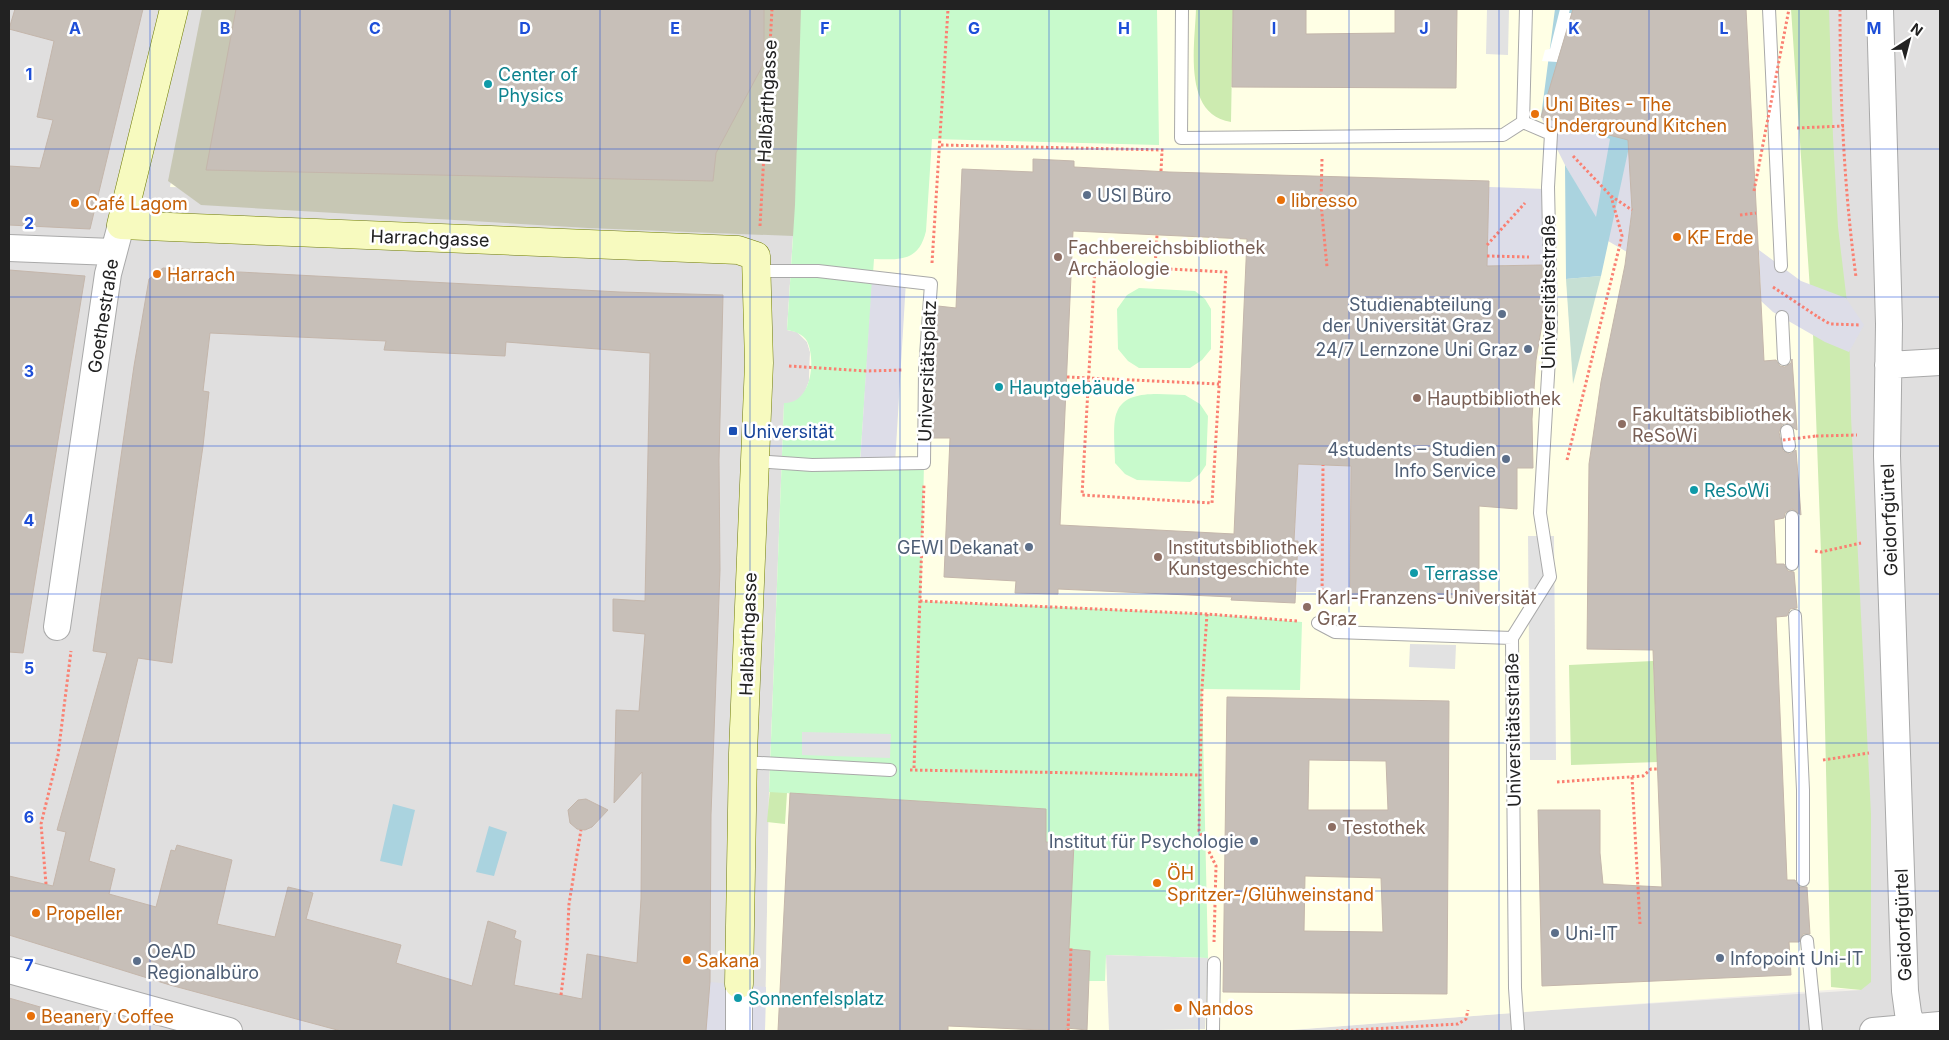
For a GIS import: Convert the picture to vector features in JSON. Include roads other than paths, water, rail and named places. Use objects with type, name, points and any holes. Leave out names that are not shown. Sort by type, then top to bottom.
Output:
[{"type":"street","name":"Goethestraße","points":[[64,637],[113,252],[174,9]]},
{"type":"street","name":"Geidorfgürtel","points":[[1880,9],[1889,324],[1887,456],[1904,971],[1908,1013],[1912,1030]]},
{"type":"street","name":"Harrachgasse","points":[[121,225],[738,250]]},
{"type":"street","points":[[9,248],[113,252]]},
{"type":"street","name":"Halbärthgasse","points":[[738,250],[756,256],[759,364],[743,762],[739,1031]]},
{"type":"street","points":[[1888,365],[1940,362]]},
{"type":"street","points":[[9,970],[228,1031]]},
{"type":"street","points":[[1873,1031],[1912,1030],[1940,1025]]},
{"type":"lane","points":[[1182,9],[1181,138],[1503,135],[1523,122],[1526,9]]},
{"type":"lane","points":[[1769,9],[1781,266]]},
{"type":"lane","name":"Universitätsstraße","points":[[1518,1031],[1515,988],[1512,638],[1550,577],[1540,513],[1551,324],[1548,177],[1551,134],[1523,122]]},
{"type":"lane","name":"Universitätsplatz","points":[[754,461],[812,465],[924,463],[925,370],[931,284],[818,271],[756,271]]},
{"type":"lane","points":[[1782,317],[1784,359]]},
{"type":"lane","points":[[1792,517],[1792,564]]},
{"type":"lane","points":[[1795,616],[1802,790],[1802,880]]},
{"type":"lane","points":[[1318,623],[1335,632],[1512,638]]},
{"type":"lane","points":[[743,762],[890,770]]},
{"type":"lane","points":[[1807,941],[1816,1031]]},
{"type":"lane","points":[[1213,1031],[1214,963]]},
{"type":"water","points":[[1555,9],[1622,9],[1629,147],[1601,276],[1566,279],[1565,165],[1596,217],[1610,139],[1541,117]]},
{"type":"water","points":[[393,804],[415,810],[402,866],[380,861]]},
{"type":"water","points":[[489,826],[507,832],[494,876],[476,872]]},
{"type":"place","name":"Center of Physics","points":[[488,84]]},
{"type":"place","name":"Uni Bites - The Underground Kitchen","points":[[1535,114]]},
{"type":"place","name":"USI Büro","points":[[1087,195]]},
{"type":"place","name":"libresso","points":[[1281,200]]},
{"type":"place","name":"Café Lagom","points":[[75,203]]},
{"type":"place","name":"KF Erde","points":[[1677,237]]},
{"type":"place","name":"Fachbereichsbibliothek Archäologie","points":[[1058,257]]},
{"type":"place","name":"Harrach","points":[[157,274]]},
{"type":"place","name":"Studienabteilung der Universität Graz","points":[[1502,314]]},
{"type":"place","name":"24/7 Lernzone Uni Graz","points":[[1528,349]]},
{"type":"place","name":"Hauptgebäude","points":[[999,387]]},
{"type":"place","name":"Hauptbibliothek","points":[[1417,398]]},
{"type":"place","name":"Fakultätsbibliothek ReSoWi","points":[[1622,424]]},
{"type":"place","name":"Universität","points":[[733,431]]},
{"type":"place","name":"4students – Studien Info Service","points":[[1506,459]]},
{"type":"place","name":"ReSoWi","points":[[1694,490]]},
{"type":"place","name":"GEWI Dekanat","points":[[1029,547]]},
{"type":"place","name":"Institutsbibliothek Kunstgeschichte","points":[[1158,557]]},
{"type":"place","name":"Terrasse","points":[[1414,573]]},
{"type":"place","name":"Karl-Franzens-Universität Graz","points":[[1307,607]]},
{"type":"place","name":"Testothek","points":[[1332,827]]},
{"type":"place","name":"Institut für Psychologie","points":[[1254,841]]},
{"type":"place","name":"ÖH Spritzer-/Glühweinstand","points":[[1157,883]]},
{"type":"place","name":"Propeller","points":[[36,913]]},
{"type":"place","name":"Uni-IT","points":[[1555,933]]},
{"type":"place","name":"Infopoint Uni-IT","points":[[1720,958]]},
{"type":"place","name":"Sakana","points":[[687,960]]},
{"type":"place","name":"OeAD Regionalbüro","points":[[137,961]]},
{"type":"place","name":"Sonnenfelsplatz","points":[[738,998]]},
{"type":"place","name":"Nandos","points":[[1178,1008]]},
{"type":"place","name":"Beanery Coffee","points":[[31,1016]]}]
